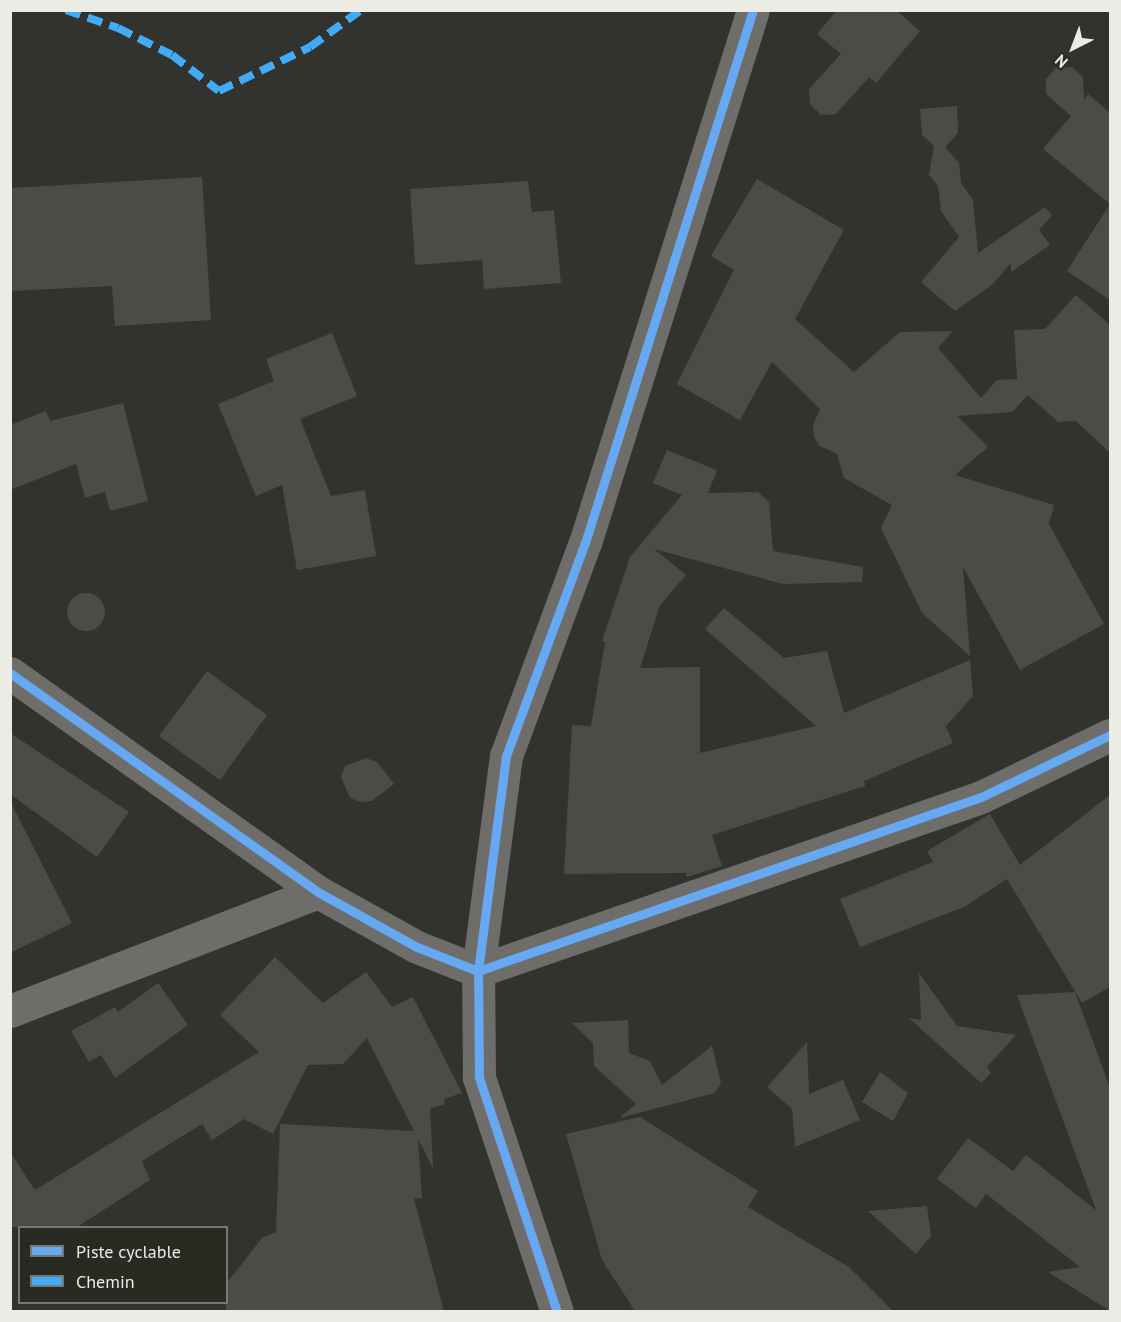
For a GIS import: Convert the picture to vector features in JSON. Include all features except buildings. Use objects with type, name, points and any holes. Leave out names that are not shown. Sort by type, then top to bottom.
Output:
[{"type":"street","points":[[557,1311],[479,1077],[478,971],[506,756],[585,543],[753,10]]},
{"type":"street","points":[[10,673],[318,892],[417,947],[478,971],[981,797],[1110,735]]},
{"type":"street","points":[[10,1011],[318,892]]},
{"type":"marked path","points":[[66,10],[118,28],[172,55],[219,91],[310,47],[361,10]]},
{"type":"cycle path","points":[[557,1312],[479,1077],[478,971],[506,756],[585,543],[753,10]]},
{"type":"cycle path","points":[[10,673],[318,892],[417,947],[478,971],[981,797],[1110,735]]}]
